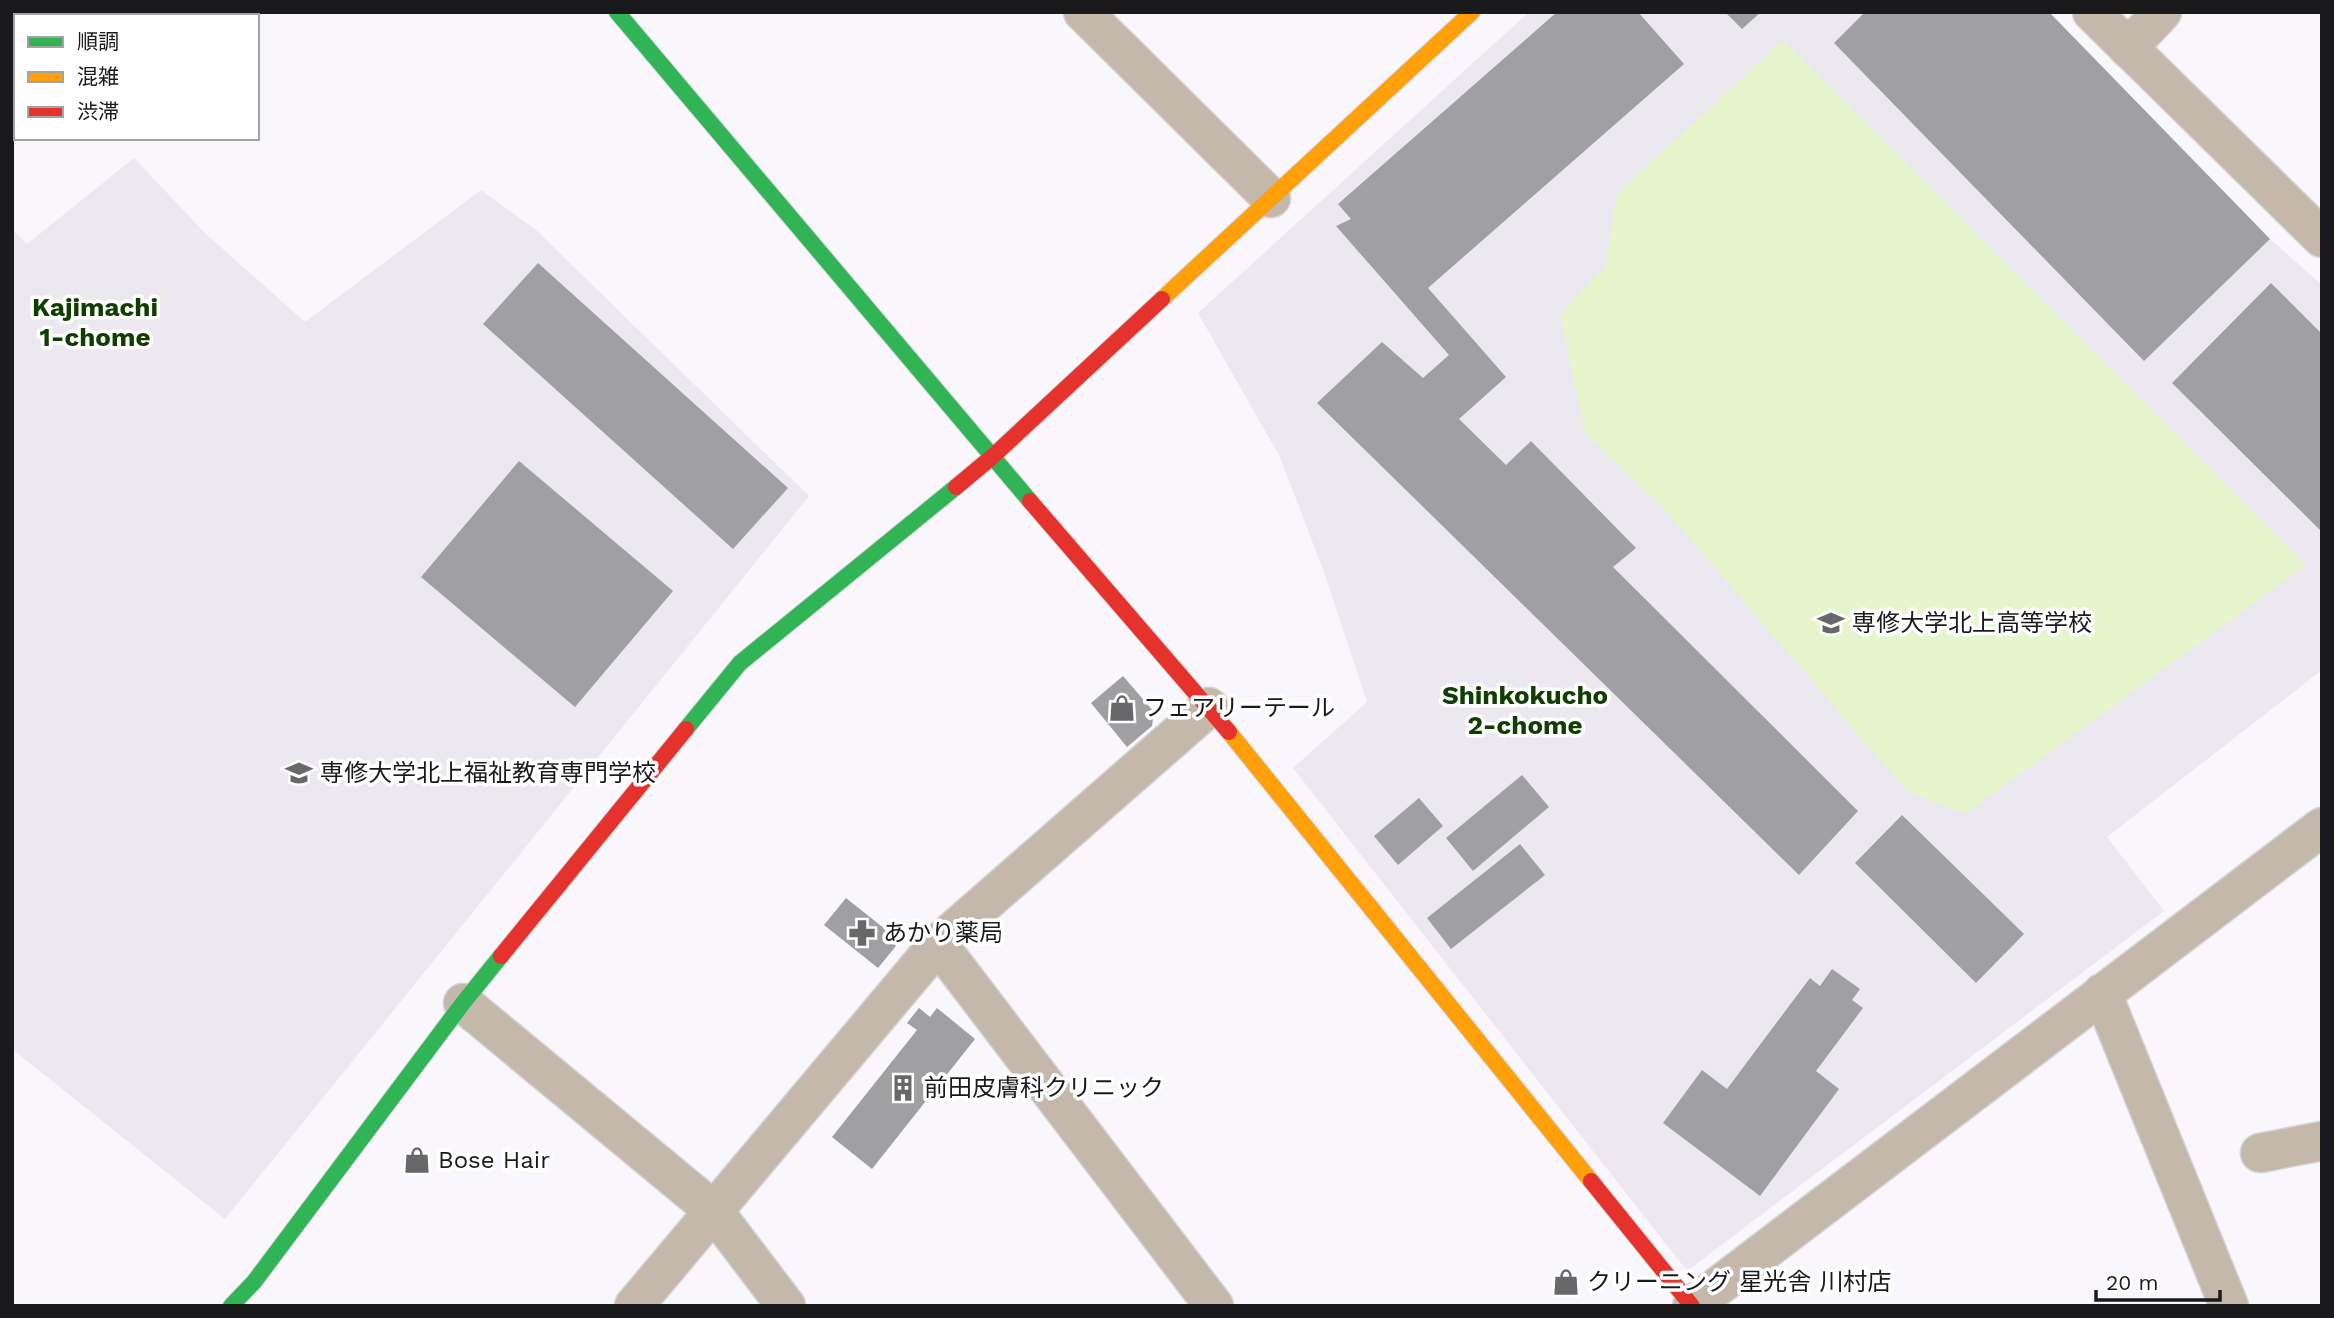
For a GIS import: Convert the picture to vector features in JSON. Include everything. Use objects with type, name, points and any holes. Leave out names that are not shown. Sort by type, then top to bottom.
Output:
[{"type":"street","points":[[617,12],[992,457],[1209,708],[1692,1306],[2322,827]]},
{"type":"street","points":[[1083,12],[1271,198]]},
{"type":"street","points":[[231,1306],[254,1282],[463,1003],[740,663],[992,457],[1472,12]]},
{"type":"street","points":[[2092,12],[2322,238]]},
{"type":"street","points":[[2129,48],[2162,12]]},
{"type":"street","points":[[634,1306],[938,944],[1209,708]]},
{"type":"street","points":[[938,944],[1214,1306]]},
{"type":"street","points":[[2102,993],[2229,1306]]},
{"type":"street","points":[[463,1003],[713,1210],[786,1306]]},
{"type":"street","points":[[2260,1153],[2322,1141]]},
{"type":"shaded area","name":"専修大学北上高等学校","points":[[1529,12],[2049,12],[2270,239],[2322,285],[2322,670],[2107,837],[2164,911],[1687,1271],[1293,768],[1367,702],[1325,575],[1280,457],[1198,313]]},
{"type":"shaded area","name":"専修大学北上福祉教育専門学校","points":[[134,158],[205,233],[305,322],[481,190],[536,230],[809,496],[225,1219],[12,1049],[12,229],[27,244]]},
{"type":"green space","points":[[1783,40],[2306,565],[1965,814],[1907,791],[1665,510],[1585,432],[1560,315],[1606,265],[1616,195]]},
{"type":"building","points":[[1557,12],[1638,12],[1684,64],[1428,288],[1506,377],[1459,419],[1506,465],[1531,441],[1636,548],[1613,567],[1858,811],[1799,875],[1317,403],[1382,342],[1423,378],[1449,355],[1336,226],[1351,219],[1338,204]]},
{"type":"building","points":[[1725,12],[1761,12],[1742,29]]},
{"type":"building","points":[[1865,12],[2049,12],[2270,239],[2144,361],[1834,43]]},
{"type":"building","points":[[538,263],[788,488],[733,549],[483,324]]},
{"type":"building","points":[[2271,283],[2322,334],[2322,532],[2172,383]]},
{"type":"building","points":[[519,461],[673,591],[575,707],[421,577]]},
{"type":"building","name":"フェアリーテール","points":[[1123,676],[1154,712],[1152,726],[1127,747],[1091,703]]},
{"type":"building","points":[[1522,775],[1549,807],[1473,871],[1446,838]]},
{"type":"building","points":[[1419,798],[1443,826],[1398,865],[1374,836]]},
{"type":"building","points":[[1902,815],[2024,934],[1976,983],[1855,863]]},
{"type":"building","points":[[1520,844],[1545,875],[1451,949],[1427,918]]},
{"type":"building","name":"あかり薬局","points":[[846,898],[900,941],[878,968],[824,925]]},
{"type":"building","points":[[1832,969],[1860,989],[1852,1000],[1863,1008],[1816,1071],[1839,1089],[1760,1196],[1663,1123],[1702,1070],[1727,1089],[1810,978],[1820,986]]},
{"type":"building","name":"前田皮膚科クリニック","points":[[919,1008],[930,1017],[937,1008],[975,1039],[872,1169],[832,1137],[917,1030],[907,1023]]},
{"type":"traffic: fast","points":[[617,12],[1030,501]]},
{"type":"traffic: fast","points":[[686,729],[740,663],[956,487]]},
{"type":"traffic: fast","points":[[231,1306],[254,1282],[501,956]]},
{"type":"traffic: slow","points":[[1162,299],[1472,12]]},
{"type":"traffic: slow","points":[[1229,732],[1591,1181]]},
{"type":"traffic: jam","points":[[956,487],[992,457],[1162,299]]},
{"type":"traffic: jam","points":[[1030,501],[1229,732]]},
{"type":"traffic: jam","points":[[501,956],[686,729]]},
{"type":"traffic: jam","points":[[1591,1181],[1692,1306]]},
{"type":"place","name":"専修大学北上高等学校","points":[[1831,623]]},
{"type":"place","name":"フェアリーテール","points":[[1122,708]]},
{"type":"place","name":"専修大学北上福祉教育専門学校","points":[[299,773]]},
{"type":"place","name":"あかり薬局","points":[[862,933]]},
{"type":"place","name":"前田皮膚科クリニック","points":[[903,1088]]},
{"type":"place","name":"Bose Hair","points":[[417,1160]]},
{"type":"place","name":"クリーニング 星光舎 川村店","points":[[1566,1282]]},
{"type":"district","name":"Kajimachi 1-chome","points":[[95,322]]},
{"type":"district","name":"Shinkokucho 2-chome","points":[[1525,710]]}]
